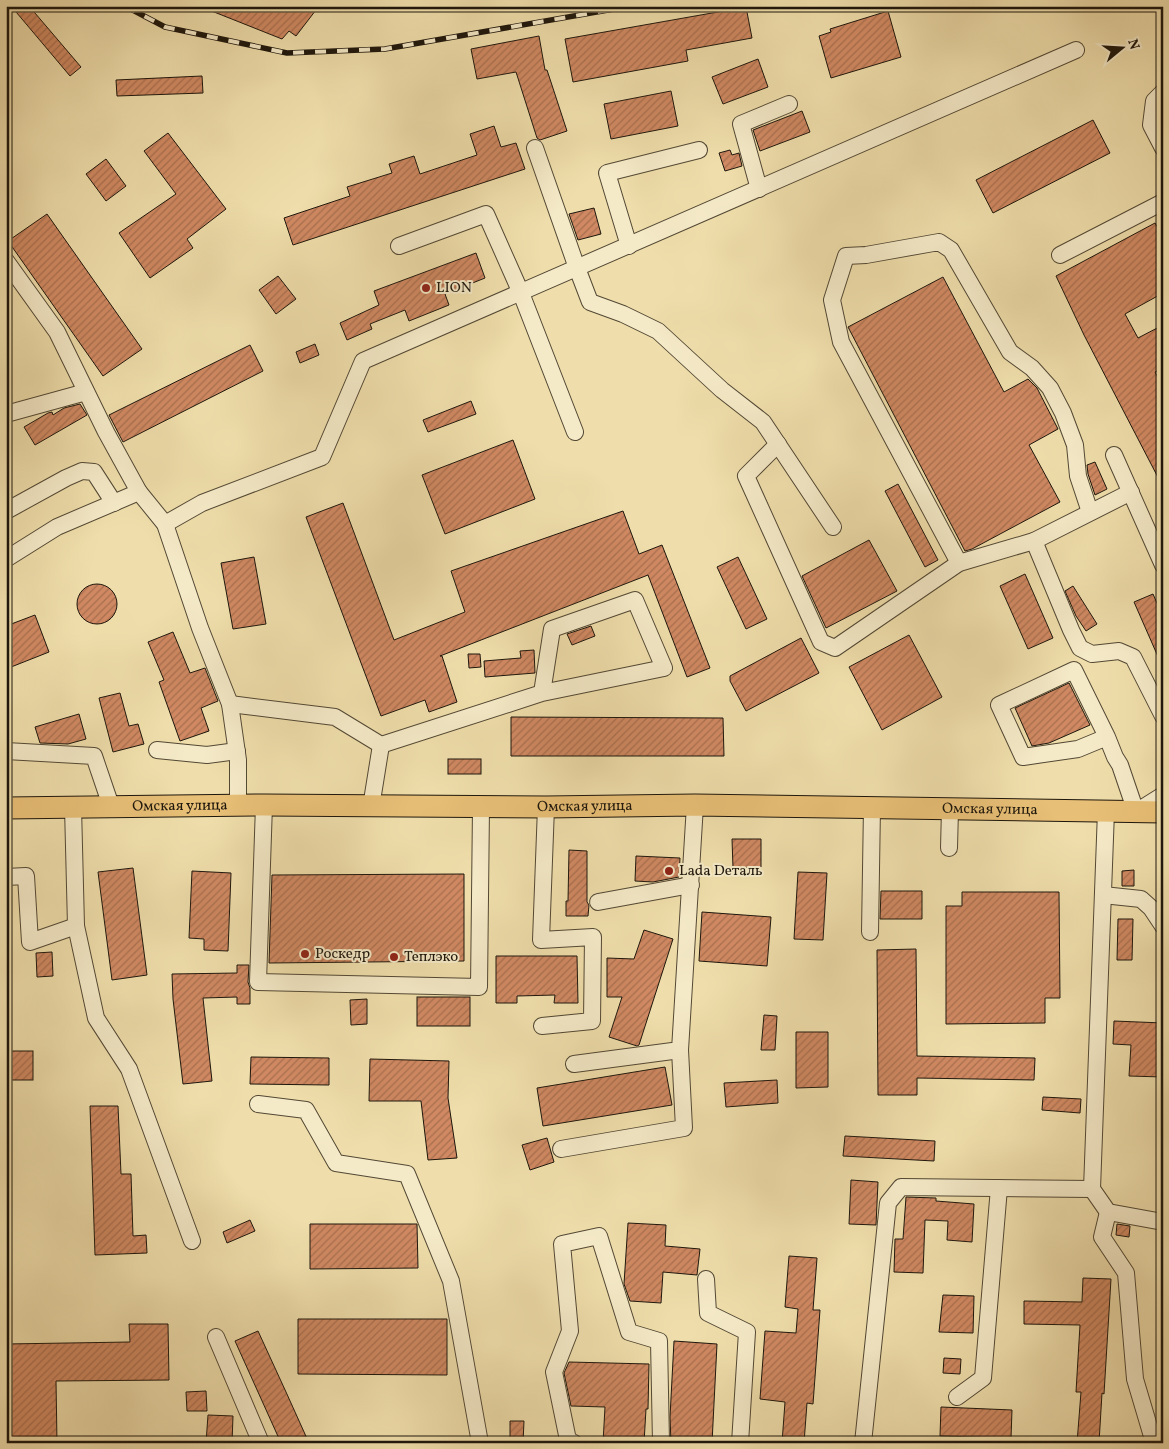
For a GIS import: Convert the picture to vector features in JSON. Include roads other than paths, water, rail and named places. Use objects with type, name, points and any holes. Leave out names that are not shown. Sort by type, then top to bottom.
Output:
[{"type":"main road","name":"Омская улица","points":[[6,808],[264,805],[546,807],[695,805],[1163,812]]},
{"type":"lane","points":[[165,524],[202,503],[322,457],[363,361],[1076,50]]},
{"type":"lane","points":[[1163,92],[1154,101],[1151,125],[1163,148]]},
{"type":"lane","points":[[759,189],[741,124],[789,104]]},
{"type":"lane","points":[[534,148],[590,302],[623,314],[658,331],[722,390],[763,422],[833,527]]},
{"type":"lane","points":[[629,246],[607,173],[699,150]]},
{"type":"lane","points":[[1060,255],[1163,202]]},
{"type":"lane","points":[[399,246],[486,214],[521,293],[575,432]]},
{"type":"lane","points":[[959,563],[842,342],[832,300],[846,256],[866,255],[939,242],[951,250],[1010,352],[1032,368],[1050,388],[1063,413],[1075,445],[1078,476],[1090,512]]},
{"type":"lane","points":[[6,261],[57,332],[106,432],[139,492],[165,524],[200,628],[230,704],[237,752],[238,806]]},
{"type":"lane","points":[[6,414],[86,392]]},
{"type":"lane","points":[[778,444],[746,476],[821,642],[834,648],[959,563],[1034,541],[1130,492]]},
{"type":"lane","points":[[1114,455],[1163,565]]},
{"type":"lane","points":[[6,511],[82,471],[94,472],[114,503]]},
{"type":"lane","points":[[6,559],[57,527],[139,492]]},
{"type":"lane","points":[[1034,541],[1080,648],[1092,654],[1119,651],[1133,657],[1163,716]]},
{"type":"lane","points":[[381,745],[542,692],[664,668],[635,600],[552,629],[542,692]]},
{"type":"lane","points":[[1107,737],[1078,749],[1023,757],[999,705],[1074,670],[1107,737],[1115,757],[1120,765],[1136,812],[1163,795]]},
{"type":"lane","points":[[230,704],[336,717],[381,745]]},
{"type":"lane","points":[[371,807],[381,745]]},
{"type":"lane","points":[[156,750],[207,755],[237,752]]},
{"type":"lane","points":[[6,751],[94,756],[111,806]]},
{"type":"lane","points":[[264,805],[258,982],[479,987],[480,807]]},
{"type":"lane","points":[[561,1149],[684,1128],[680,1050],[695,805]]},
{"type":"lane","points":[[73,807],[76,926],[96,1018],[129,1069],[192,1242]]},
{"type":"lane","points":[[542,1026],[592,1021],[593,937],[541,940],[546,807]]},
{"type":"lane","points":[[870,932],[872,807]]},
{"type":"lane","points":[[949,848],[950,809]]},
{"type":"lane","points":[[1106,811],[1092,1189],[1108,1212],[1163,1222]]},
{"type":"lane","points":[[6,877],[26,876],[30,942],[76,926]]},
{"type":"lane","points":[[598,902],[691,885]]},
{"type":"lane","points":[[1103,895],[1141,899],[1151,908],[1163,926]]},
{"type":"lane","points":[[574,1064],[680,1050]]},
{"type":"lane","points":[[258,1104],[306,1110],[336,1163],[408,1174],[451,1281],[480,1443]]},
{"type":"lane","points":[[863,1443],[888,1203],[901,1186],[1092,1189]]},
{"type":"lane","points":[[957,1397],[982,1378],[999,1188]]},
{"type":"lane","points":[[1108,1212],[1102,1237],[1126,1273],[1135,1379],[1154,1443]]},
{"type":"lane","points":[[574,1443],[568,1440],[554,1372],[570,1331],[562,1244],[599,1236],[629,1332],[659,1341],[661,1443]]},
{"type":"lane","points":[[706,1280],[708,1313],[747,1332],[740,1443]]},
{"type":"lane","points":[[216,1337],[261,1443]]},
{"type":"railway","points":[[125,6],[165,27],[287,53],[385,49],[631,6]]},
{"type":"place","name":"LION","points":[[426,288]]},
{"type":"place","name":"Lada Dеталь","points":[[669,871]]},
{"type":"place","name":"Роскедр","points":[[305,954]]},
{"type":"place","name":"Теплэко","points":[[394,957]]}]
